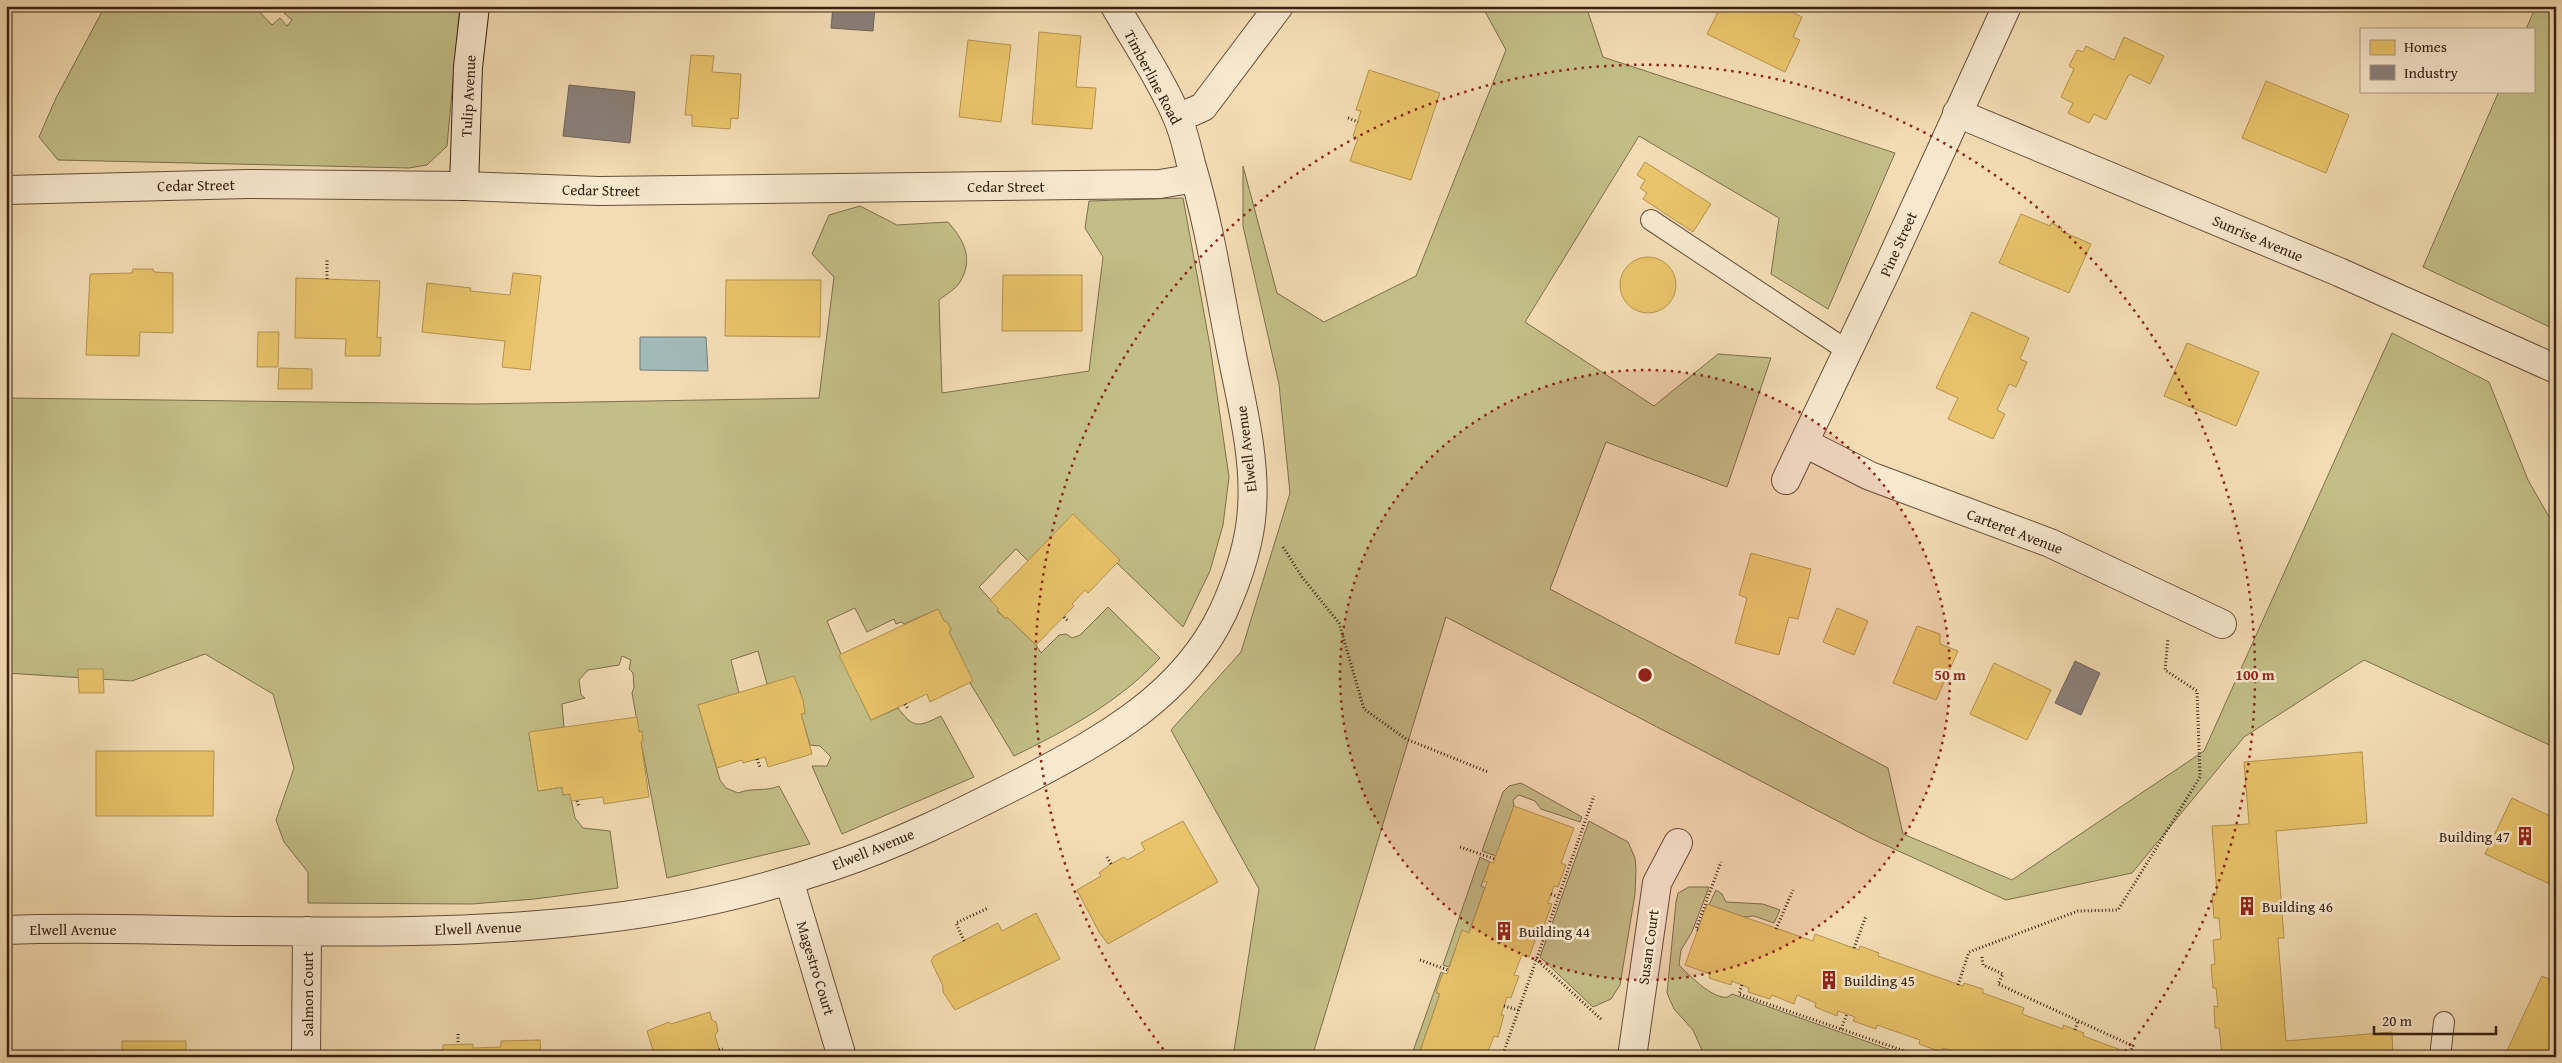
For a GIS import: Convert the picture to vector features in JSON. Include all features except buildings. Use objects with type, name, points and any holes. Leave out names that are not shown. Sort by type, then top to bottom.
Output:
[{"type":"street","name":"Tulip Avenue","points":[[464,186],[468,67],[475,6]]},
{"type":"street","name":"Timberline Road","points":[[1115,6],[1178,118],[1195,178]]},
{"type":"street","points":[[1178,118],[1203,107],[1279,6]]},
{"type":"street","name":"Pine Street","points":[[1786,480],[1848,351],[2006,6]]},
{"type":"street","name":"Sunrise Avenue","points":[[1957,113],[2339,272],[2556,369]]},
{"type":"street","name":"Cedar Street","points":[[6,190],[248,184],[464,186],[600,191],[1160,184],[1195,178]]},
{"type":"street","name":"Elwell Avenue","points":[[6,930],[58,928],[307,931],[485,930],[578,922],[729,896],[835,866],[918,832],[1004,791],[1101,739],[1154,702],[1174,684],[1192,662],[1222,612],[1243,557],[1252,511],[1252,481],[1247,437],[1206,216],[1195,178]]},
{"type":"street","name":"Carteret Avenue","points":[[1805,443],[1870,476],[2050,543],[2222,624]]},
{"type":"street","name":"Susan Court","points":[[1633,1053],[1657,883],[1678,843]]},
{"type":"street","name":"Magestro Court","points":[[790,880],[842,1057]]},
{"type":"street","name":"Salmon Court","points":[[306,1057],[307,931]]},
{"type":"lane","points":[[1651,220],[1848,351]]},
{"type":"lane","points":[[2440,1057],[2444,1022]]},
{"type":"path","points":[[1348,118],[1358,122]]},
{"type":"path","points":[[327,260],[327,279]]},
{"type":"path","points":[[1252,511],[1280,541],[1302,577],[1339,623],[1364,709],[1406,739],[1488,772]]},
{"type":"path","points":[[1958,985],[1969,952],[2078,911],[2118,910],[2200,777],[2197,691],[2165,670],[2171,600]]},
{"type":"path","points":[[1064,617],[1069,622]]},
{"type":"path","points":[[905,704],[908,709]]},
{"type":"path","points":[[757,759],[760,767]]},
{"type":"path","points":[[1502,1057],[1594,796]]},
{"type":"path","points":[[577,801],[578,807]]},
{"type":"path","points":[[1460,847],[1494,859]]},
{"type":"path","points":[[1107,857],[1111,864]]},
{"type":"path","points":[[1698,930],[1696,929],[1721,862]]},
{"type":"path","points":[[1776,928],[1793,890]]},
{"type":"path","points":[[1551,894],[1558,896]]},
{"type":"path","points":[[964,941],[956,923],[988,908]]},
{"type":"path","points":[[1854,948],[1866,916]]},
{"type":"path","points":[[1982,957],[1983,965],[2002,974],[1998,984],[2133,1046],[2129,1057]]},
{"type":"path","points":[[1536,959],[1633,1053]]},
{"type":"path","points":[[1420,960],[1448,970]]},
{"type":"path","points":[[1742,985],[1739,994],[1922,1057]]},
{"type":"path","points":[[1504,1006],[1518,1010]]},
{"type":"path","points":[[1841,1029],[1847,1014]]},
{"type":"path","points":[[2075,1030],[2078,1020]]},
{"type":"path","points":[[458,1034],[458,1044]]},
{"type":"path","points":[[1892,1057],[1896,1048]]},
{"type":"path","points":[[1949,1057],[1952,1051]]},
{"type":"shaded area","points":[[105,6],[254,6],[272,25],[280,18],[287,26],[292,20],[284,13],[295,6],[460,6],[447,146],[427,165],[409,168],[58,160],[39,137],[56,98]]},
{"type":"shaded area","points":[[1482,6],[1586,6],[1603,57],[1895,153],[1828,309],[1771,274],[1779,218],[1639,136],[1525,322],[1654,406],[1718,354],[1771,358],[1727,487],[1606,442],[1550,589],[1888,768],[1903,834],[2012,880],[2204,751],[2392,333],[2489,382],[2528,480],[2556,529],[2556,748],[2364,660],[2244,737],[2132,873],[2006,900],[1870,838],[1446,617],[1312,1057],[1233,1057],[1259,889],[1171,730],[1241,652],[1290,493],[1279,384],[1243,226],[1243,166],[1277,293],[1324,322],[1416,276],[1506,50]]},
{"type":"shaded area","points":[[2536,6],[2556,6],[2556,330],[2423,267],[2499,92],[2534,92],[2534,28],[2526,28]]},
{"type":"shaded area","points":[[1183,198],[1210,346],[1229,477],[1223,525],[1210,571],[1183,627],[1117,563],[1120,560],[1073,515],[1028,561],[1016,549],[979,587],[999,609],[997,611],[1006,619],[1007,617],[1036,645],[1041,653],[1059,635],[1066,634],[1072,638],[1080,635],[1108,607],[1160,658],[1127,688],[1092,714],[1014,756],[970,683],[972,681],[949,632],[951,629],[947,622],[944,621],[938,609],[904,624],[901,622],[896,624],[894,619],[867,632],[855,608],[827,621],[840,655],[871,720],[898,708],[908,720],[917,724],[922,724],[941,716],[974,777],[842,834],[812,766],[827,766],[831,757],[820,746],[810,745],[801,714],[805,713],[800,690],[767,684],[758,651],[731,660],[739,693],[698,705],[720,780],[726,788],[738,793],[779,786],[810,844],[667,878],[641,742],[643,741],[639,732],[632,693],[634,687],[633,673],[629,669],[631,660],[622,656],[619,665],[588,670],[579,680],[581,695],[585,698],[562,704],[564,727],[529,733],[538,791],[562,787],[563,795],[570,794],[575,818],[583,828],[610,831],[618,888],[535,899],[472,904],[308,903],[308,872],[284,842],[276,820],[294,768],[273,694],[205,654],[132,681],[6,673],[6,398],[475,404],[819,398],[834,277],[812,254],[829,215],[860,206],[897,225],[948,222],[963,243],[967,258],[964,274],[956,287],[939,300],[942,393],[1089,371],[1103,257],[1085,228],[1089,201]]},
{"type":"shaded area","points":[[1521,783],[1582,817],[1580,822],[1541,809],[1535,801],[1519,795],[1513,800],[1514,806],[1496,856],[1482,851],[1503,792],[1509,786]]},
{"type":"shaded area","points":[[1589,821],[1628,842],[1635,858],[1636,869],[1635,894],[1620,985],[1611,999],[1593,1007],[1540,957]]},
{"type":"shaded area","points":[[1480,857],[1490,862],[1481,886],[1485,888],[1469,933],[1462,931],[1449,967],[1443,965]]},
{"type":"shaded area","points":[[1689,887],[1709,887],[1692,932],[1681,950],[1679,965],[1695,980],[1715,995],[1728,997],[1732,994],[1891,1050],[1888,1057],[1705,1057],[1693,1030],[1674,1009],[1667,993],[1676,902],[1678,893]]},
{"type":"shaded area","points":[[1716,890],[1722,894],[1726,902],[1763,904],[1780,910],[1774,923],[1754,916],[1744,917],[1709,905]]},
{"type":"shaded area","points":[[1441,972],[1443,973],[1436,992],[1440,994],[1418,1057],[1411,1057]]},
{"type":"water","points":[[640,337],[706,337],[708,371],[640,370]]},
{"type":"place","name":"Building 47","points":[[2525,836]]},
{"type":"place","name":"Building 46","points":[[2247,906]]},
{"type":"place","name":"Building 44","points":[[1504,931]]},
{"type":"place","name":"Building 45","points":[[1829,980]]}]
